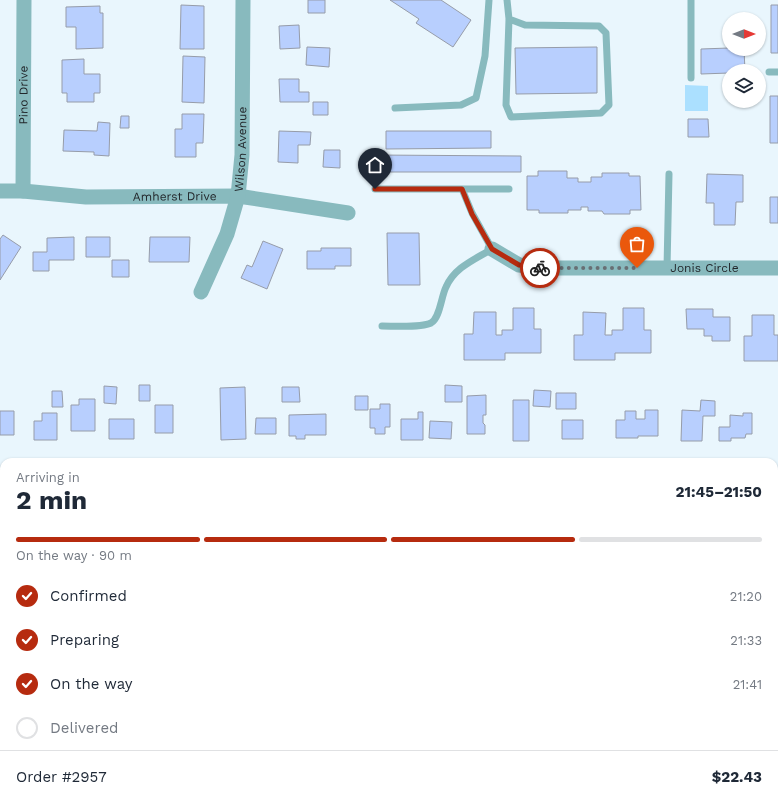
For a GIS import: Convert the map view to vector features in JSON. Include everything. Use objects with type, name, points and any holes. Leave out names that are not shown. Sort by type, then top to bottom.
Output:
[{"type":"street","name":"Pino Drive","points":[[23,191],[24,0]]},
{"type":"street","name":"Wilson Avenue","points":[[202,292],[227,234],[238,196],[242,155],[243,0]]},
{"type":"street","name":"Amherst Drive","points":[[0,191],[23,191],[86,197],[238,196],[348,213]]},
{"type":"street","name":"Jonis Circle","points":[[492,249],[519,265],[546,268],[778,268]]},
{"type":"lane","points":[[395,108],[461,105],[476,98],[485,56],[490,0]]},
{"type":"lane","points":[[507,0],[509,19],[506,105],[511,117],[601,113],[609,105],[606,33],[599,26],[525,25],[509,19]]},
{"type":"lane","points":[[691,0],[691,78]]},
{"type":"lane","points":[[769,72],[778,72]]},
{"type":"lane","points":[[667,268],[669,174]]},
{"type":"lane","points":[[375,189],[508,189]]},
{"type":"lane","points":[[382,326],[425,325],[433,322],[437,315],[446,288],[456,271],[492,249],[472,214],[462,189]]},
{"type":"shaded area","points":[[685,85],[708,86],[708,111],[685,111]]},
{"type":"building","points":[[308,0],[325,0],[325,13],[308,13]]},
{"type":"building","points":[[390,0],[441,0],[471,20],[453,47],[416,23],[419,19]]},
{"type":"building","points":[[181,5],[204,6],[204,49],[180,49]]},
{"type":"building","points":[[771,5],[778,5],[778,53],[771,53]]},
{"type":"building","points":[[100,6],[100,13],[103,13],[103,48],[76,49],[76,27],[66,27],[66,7]]},
{"type":"building","points":[[299,25],[300,48],[280,49],[279,26]]},
{"type":"building","points":[[307,47],[330,48],[329,67],[306,65]]},
{"type":"building","points":[[597,47],[597,93],[516,94],[515,48]]},
{"type":"building","points":[[722,48],[722,56],[744,56],[745,64],[722,64],[722,73],[701,74],[701,49]]},
{"type":"building","points":[[183,56],[205,57],[204,103],[182,102]]},
{"type":"building","points":[[84,59],[84,74],[100,74],[100,93],[94,93],[94,102],[67,102],[67,93],[62,93],[62,60]]},
{"type":"building","points":[[279,79],[299,79],[299,92],[309,92],[309,102],[280,102]]},
{"type":"building","points":[[770,96],[778,96],[778,143],[770,143]]},
{"type":"building","points":[[313,102],[328,102],[328,115],[313,115]]},
{"type":"building","points":[[182,114],[204,114],[203,143],[196,143],[196,157],[175,157],[175,129],[182,129]]},
{"type":"building","points":[[121,116],[129,116],[129,128],[120,128]]},
{"type":"building","points":[[688,119],[708,119],[709,137],[688,137]]},
{"type":"building","points":[[98,122],[110,123],[109,156],[94,155],[94,152],[63,151],[64,130],[97,131]]},
{"type":"building","points":[[279,131],[311,132],[310,145],[298,145],[298,163],[278,162]]},
{"type":"building","points":[[386,131],[491,131],[491,148],[386,149]]},
{"type":"building","points":[[324,150],[340,150],[340,168],[323,167]]},
{"type":"building","points":[[375,155],[521,156],[521,172],[375,172]]},
{"type":"building","points":[[538,171],[567,171],[567,178],[578,178],[578,182],[591,182],[591,177],[602,177],[602,173],[629,173],[629,176],[640,176],[641,210],[630,210],[630,214],[604,214],[602,211],[588,211],[588,207],[581,207],[581,210],[568,210],[568,213],[539,213],[539,210],[527,210],[527,176],[538,176]]},
{"type":"building","points":[[707,174],[743,175],[743,202],[736,202],[735,225],[714,225],[714,203],[706,203]]},
{"type":"building","points":[[770,197],[778,197],[778,223],[770,223]]},
{"type":"building","points":[[387,233],[419,233],[420,285],[388,285]]},
{"type":"building","points":[[3,235],[21,247],[0,280],[0,239]]},
{"type":"building","points":[[74,237],[74,260],[49,260],[49,271],[33,271],[33,252],[47,252],[47,238]]},
{"type":"building","points":[[86,237],[110,237],[110,257],[86,257]]},
{"type":"building","points":[[150,237],[190,237],[189,262],[149,262]]},
{"type":"building","points":[[263,241],[283,249],[267,289],[241,278],[247,265],[252,267]]},
{"type":"building","points":[[321,248],[351,248],[351,266],[335,266],[335,269],[307,269],[307,251],[321,251]]},
{"type":"building","points":[[112,260],[129,260],[129,277],[112,277]]},
{"type":"building","points":[[513,308],[534,308],[534,329],[541,329],[541,353],[505,353],[505,360],[464,360],[464,334],[473,334],[474,312],[496,312],[496,335],[502,335],[502,330],[513,330]]},
{"type":"building","points":[[623,308],[644,308],[644,330],[651,330],[651,353],[615,353],[615,360],[574,360],[574,335],[583,335],[583,312],[606,313],[605,335],[612,335],[612,330],[623,330]]},
{"type":"building","points":[[686,309],[713,309],[713,317],[730,317],[730,341],[712,341],[712,336],[704,336],[704,329],[687,329]]},
{"type":"building","points":[[752,315],[774,315],[774,335],[778,335],[778,361],[744,361],[744,336],[752,336]]},
{"type":"building","points":[[139,385],[150,385],[150,401],[139,401]]},
{"type":"building","points":[[445,385],[462,386],[462,402],[445,402]]},
{"type":"building","points":[[104,386],[117,387],[116,404],[104,403]]},
{"type":"building","points":[[245,387],[246,439],[221,440],[220,388]]},
{"type":"building","points":[[282,387],[299,387],[300,402],[282,402]]},
{"type":"building","points":[[534,390],[551,391],[550,407],[533,406]]},
{"type":"building","points":[[52,391],[62,391],[63,407],[52,407]]},
{"type":"building","points":[[556,393],[576,393],[576,409],[556,409]]},
{"type":"building","points":[[486,395],[486,415],[483,415],[485,434],[467,434],[467,396]]},
{"type":"building","points":[[355,396],[368,396],[368,410],[355,410]]},
{"type":"building","points":[[79,399],[95,399],[95,431],[71,431],[71,405],[79,405]]},
{"type":"building","points":[[513,400],[529,400],[529,441],[513,441]]},
{"type":"building","points":[[701,400],[715,401],[715,416],[703,416],[702,441],[681,441],[682,410],[700,411]]},
{"type":"building","points":[[380,404],[390,404],[390,427],[385,427],[385,434],[375,434],[375,428],[370,428],[370,409],[380,409]]},
{"type":"building","points":[[155,405],[173,405],[173,433],[155,433]]},
{"type":"building","points":[[645,410],[658,410],[658,436],[616,438],[616,420],[625,420],[625,411],[636,411],[636,419],[645,419]]},
{"type":"building","points":[[0,411],[14,411],[14,435],[0,435]]},
{"type":"building","points":[[418,412],[423,412],[423,440],[401,440],[401,419],[418,419]]},
{"type":"building","points":[[42,413],[57,413],[57,440],[34,440],[34,421],[42,421]]},
{"type":"building","points":[[743,413],[752,413],[752,434],[746,434],[745,438],[731,438],[731,441],[719,441],[719,427],[730,427],[730,415],[743,416]]},
{"type":"building","points":[[326,414],[326,435],[305,435],[305,439],[296,439],[296,436],[289,436],[289,415]]},
{"type":"building","points":[[256,418],[276,418],[276,434],[255,434]]},
{"type":"building","points":[[109,419],[134,419],[134,439],[109,439]]},
{"type":"building","points":[[562,420],[583,420],[583,439],[562,439]]},
{"type":"building","points":[[430,421],[452,422],[451,439],[429,438]]},
{"type":"way so far","points":[[540,268],[637,268]]},
{"type":"route","points":[[375,189],[462,189],[472,214],[492,249],[519,265],[540,268]]}]
